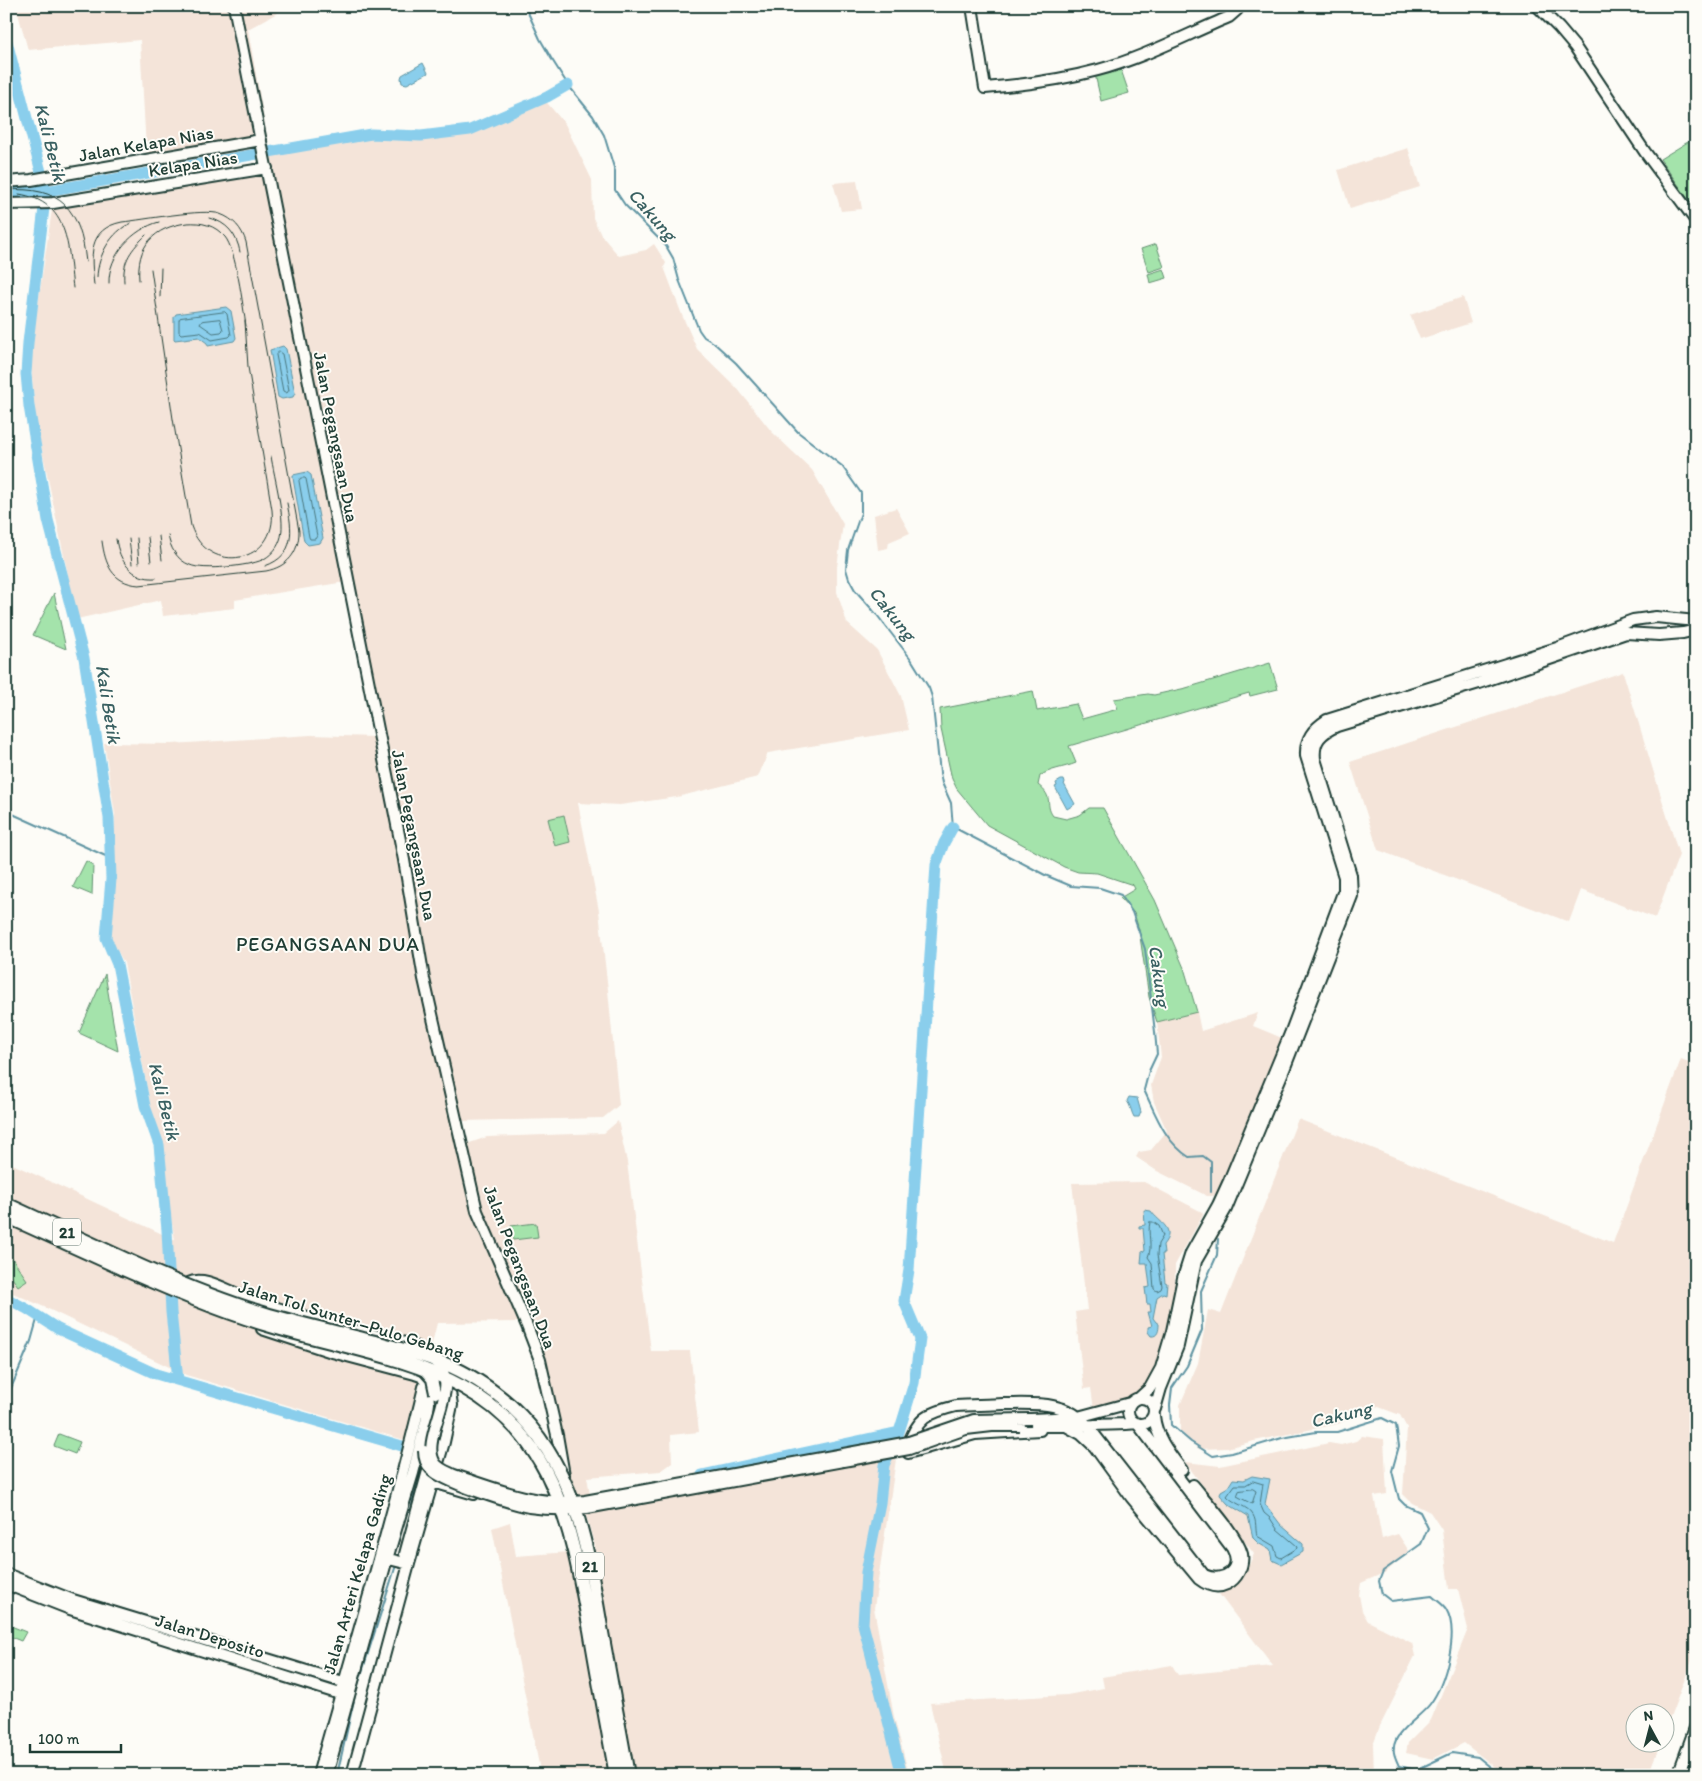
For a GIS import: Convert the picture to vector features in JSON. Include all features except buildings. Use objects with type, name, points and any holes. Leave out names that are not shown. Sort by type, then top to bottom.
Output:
[{"type":"highway","name":"Jalan Tol Sunter–Pulo Gebang","points":[[6,1204],[154,1272],[218,1298],[263,1313],[444,1363],[487,1387],[516,1411],[551,1454],[567,1485],[580,1522],[592,1573],[627,1775]]},
{"type":"highway","name":"Jalan Tol Sunter–Pulo Gebang","points":[[6,1216],[216,1308],[271,1326],[433,1372],[470,1390],[503,1416],[523,1437],[540,1461],[567,1523],[580,1576],[616,1775]]},
{"type":"main road","name":"Jalan Pegangsaan Dua","points":[[234,6],[404,860],[424,979],[458,1123],[462,1151],[477,1211],[540,1360],[569,1498],[574,1513],[627,1775]]},
{"type":"main road","points":[[972,6],[985,88],[1062,79],[1099,70],[1164,46],[1229,17],[1237,10],[1238,6]]},
{"type":"main road","points":[[1537,6],[1575,47],[1645,152],[1696,221]]},
{"type":"main road","name":"Jalan Kelapa Nias","points":[[6,182],[38,179],[261,141]]},
{"type":"main road","name":"Kelapa Nias","points":[[6,204],[42,203],[124,192],[266,166]]},
{"type":"main road","points":[[1320,789],[1308,764],[1305,747],[1313,731],[1327,720],[1557,648],[1633,620],[1656,617],[1696,620]]},
{"type":"main road","points":[[6,1198],[193,1285],[280,1316],[399,1349],[434,1361],[442,1370],[445,1381],[445,1391],[433,1440],[432,1451],[435,1463],[454,1475],[529,1499],[566,1503],[585,1501],[909,1442],[974,1420],[1031,1422],[1053,1426],[1147,1423],[1154,1413],[1161,1388],[1178,1346],[1196,1260],[1220,1211],[1290,1034],[1344,890],[1344,878],[1320,789],[1316,744],[1321,735],[1337,726],[1479,683],[1626,633],[1659,635],[1696,630]]},
{"type":"main road","points":[[6,1221],[197,1299],[279,1328],[414,1365],[425,1370],[432,1379],[435,1393],[424,1451],[429,1468],[445,1479],[528,1506],[567,1510],[587,1508],[910,1449],[966,1429],[1078,1417],[1130,1403],[1150,1388],[1161,1368],[1191,1253],[1220,1211]]},
{"type":"main road","points":[[130,1273],[140,1260]]},
{"type":"main road","points":[[179,1292],[191,1304],[214,1313],[292,1339],[421,1376],[427,1383],[448,1376],[442,1362],[432,1353],[409,1344],[274,1308],[208,1282],[194,1280],[193,1285]]},
{"type":"main road","points":[[372,1362],[379,1336]]},
{"type":"main road","name":"Jalan Arteri Kelapa Gading","points":[[318,1775],[345,1689],[396,1561],[439,1462],[452,1405],[448,1376]]},
{"type":"main road","name":"Jalan Arteri Kelapa Gading","points":[[352,1775],[415,1466],[415,1448],[429,1403],[427,1383]]},
{"type":"main road","name":"Jalan Arteri Kelapa Gading","points":[[432,1480],[434,1445],[450,1394]]},
{"type":"main road","points":[[905,1454],[918,1424],[928,1414],[956,1406],[1038,1404],[1059,1407],[1078,1417],[1086,1425],[1194,1574],[1212,1586],[1220,1586],[1232,1581],[1238,1574],[1242,1556],[1237,1543],[1164,1446],[1157,1430],[1150,1400],[1139,1398]]},
{"type":"main road","points":[[1065,1426],[1090,1441],[1204,1576],[1219,1579],[1224,1577],[1232,1570],[1236,1560],[1232,1548],[1137,1424],[1128,1415],[1130,1403]]},
{"type":"main road","points":[[928,1414],[926,1438],[929,1443],[937,1445]]},
{"type":"main road","points":[[432,1480],[513,1507],[540,1512],[574,1513],[905,1454],[975,1434],[1031,1432],[1053,1426]]},
{"type":"main road","name":"Jalan Arteri Kelapa Gading","points":[[346,1775],[396,1561],[407,1458],[415,1448]]},
{"type":"main road","points":[[6,1574],[71,1605]]},
{"type":"main road","points":[[6,1584],[71,1605]]},
{"type":"main road","name":"Jalan Deposito","points":[[71,1605],[345,1689]]},
{"type":"main road","name":"Jalan Arteri Kelapa Gading","points":[[328,1775],[345,1689]]},
{"type":"main road","points":[[1678,1775],[1696,1725]]},
{"type":"shaded area","points":[[16,6],[290,6],[248,29],[269,148],[372,129],[414,133],[468,127],[543,98],[565,124],[592,180],[593,218],[601,235],[619,256],[646,250],[654,244],[666,263],[664,267],[697,349],[737,388],[772,432],[812,470],[843,524],[837,567],[837,592],[847,623],[877,650],[901,696],[909,730],[768,753],[758,777],[677,797],[620,805],[578,803],[599,911],[619,1105],[603,1118],[461,1121],[464,1145],[487,1137],[604,1133],[618,1121],[627,1162],[651,1351],[690,1351],[699,1432],[671,1435],[672,1463],[661,1471],[587,1477],[590,1494],[899,1439],[874,1608],[894,1717],[909,1775],[541,1775],[492,1528],[510,1522],[516,1556],[596,1550],[586,1515],[569,1491],[543,1373],[521,1322],[437,1323],[408,1441],[186,1375],[6,1290],[6,1161],[175,1240],[124,963],[111,939],[115,814],[104,743],[172,744],[311,735],[374,737],[345,582],[235,600],[235,608],[163,616],[161,600],[77,619],[35,416],[31,364],[34,330],[53,203],[266,169],[263,151],[150,172],[146,150],[140,40],[28,50]]},
{"type":"shaded area","points":[[1408,148],[1420,187],[1350,209],[1338,170]]},
{"type":"shaded area","points":[[857,181],[862,209],[841,211],[833,183]]},
{"type":"shaded area","points":[[1463,297],[1471,323],[1420,339],[1410,315]]},
{"type":"shaded area","points":[[896,508],[910,533],[889,542],[888,548],[878,550],[874,515]]},
{"type":"shaded area","points":[[1623,672],[1679,855],[1655,918],[1581,890],[1569,922],[1378,850],[1350,762]]},
{"type":"shaded area","points":[[1197,1012],[1201,1031],[1258,1013],[1253,1026],[1282,1038],[1219,1191],[1213,1196],[1207,1196],[1157,1171],[1136,1157],[1139,1152],[1151,1150],[1167,1131],[1154,1102],[1151,1085],[1161,1057],[1157,1022]]},
{"type":"shaded area","points":[[1681,1059],[1696,1065],[1696,1650],[1674,1707],[1674,1704],[1624,1704],[1624,1754],[1656,1754],[1648,1775],[1505,1775],[1464,1743],[1433,1759],[1406,1753],[1408,1743],[1431,1720],[1468,1629],[1458,1589],[1449,1589],[1442,1530],[1430,1512],[1412,1503],[1403,1494],[1407,1428],[1400,1415],[1376,1406],[1338,1424],[1227,1448],[1199,1449],[1180,1431],[1180,1405],[1198,1363],[1208,1310],[1221,1314],[1298,1119],[1613,1243]]},
{"type":"shaded area","points":[[1144,1182],[1202,1212],[1203,1215],[1175,1265],[1175,1290],[1169,1320],[1155,1367],[1149,1380],[1142,1389],[1130,1397],[1094,1410],[1091,1388],[1084,1389],[1075,1312],[1087,1310],[1072,1183]]},
{"type":"shaded area","points":[[1362,1436],[1384,1439],[1387,1494],[1374,1496],[1382,1539],[1398,1534],[1409,1551],[1386,1572],[1361,1583],[1359,1595],[1362,1611],[1368,1621],[1412,1643],[1415,1656],[1373,1744],[1374,1775],[947,1775],[930,1703],[1067,1695],[1104,1688],[1102,1677],[1172,1665],[1178,1675],[1273,1666],[1219,1594],[1242,1580],[1254,1554],[1185,1462],[1220,1466],[1329,1443],[1341,1445],[1356,1441]]},
{"type":"green space","points":[[1120,67],[1129,93],[1101,101],[1095,74]]},
{"type":"green space","points":[[1696,137],[1696,210],[1660,159]]},
{"type":"green space","points":[[1156,244],[1164,267],[1149,272],[1141,249]]},
{"type":"green space","points":[[1164,269],[1167,278],[1150,283],[1148,274]]},
{"type":"green space","points":[[54,593],[66,649],[33,635]]},
{"type":"green space","points":[[1270,663],[1278,689],[1250,696],[1249,693],[1069,746],[1076,763],[1040,776],[1038,785],[1048,797],[1050,812],[1053,816],[1066,819],[1080,815],[1089,808],[1103,808],[1155,900],[1184,968],[1197,1012],[1157,1022],[1149,997],[1139,930],[1134,913],[1120,898],[1135,889],[1133,885],[1097,873],[1078,872],[1064,867],[987,825],[957,789],[952,779],[941,729],[940,709],[1033,691],[1037,711],[1076,704],[1082,719],[1118,709],[1114,699],[1148,694],[1154,695],[1186,688]]},
{"type":"green space","points":[[564,815],[570,842],[555,846],[548,819]]},
{"type":"green space","points":[[86,861],[93,865],[92,895],[73,887]]},
{"type":"green space","points":[[105,974],[118,1051],[79,1033]]},
{"type":"green space","points":[[536,1223],[538,1237],[513,1240],[511,1226]]},
{"type":"green space","points":[[12,1258],[27,1280],[18,1286],[6,1270],[6,1262]]},
{"type":"green space","points":[[59,1434],[80,1442],[75,1454],[54,1446]]},
{"type":"green space","points":[[6,1624],[26,1632],[21,1641],[6,1635]]},
{"type":"water","points":[[423,63],[428,73],[407,84],[402,83],[402,75]]},
{"type":"water","points":[[226,307],[231,311],[236,338],[234,341],[208,346],[199,337],[174,339],[174,317],[176,314]]},
{"type":"water","points":[[283,346],[286,349],[295,393],[293,397],[282,399],[278,397],[270,350]]},
{"type":"water","points":[[307,472],[311,475],[323,538],[320,543],[308,545],[304,541],[293,478],[293,475]]},
{"type":"water","points":[[1064,780],[1064,784],[1075,804],[1067,809],[1055,787],[1057,786],[1056,783]]},
{"type":"water","points":[[1129,1097],[1137,1098],[1141,1112],[1139,1117],[1134,1117],[1133,1115],[1127,1101]]},
{"type":"water","points":[[1144,1210],[1151,1211],[1165,1226],[1168,1234],[1163,1245],[1164,1254],[1162,1254],[1165,1282],[1167,1283],[1166,1294],[1163,1293],[1157,1297],[1153,1318],[1159,1324],[1159,1329],[1158,1333],[1153,1336],[1148,1332],[1148,1327],[1152,1326],[1148,1312],[1151,1312],[1150,1304],[1147,1304],[1145,1288],[1150,1287],[1147,1263],[1141,1263],[1142,1252],[1145,1251],[1143,1228],[1139,1228],[1139,1226],[1145,1225]]},
{"type":"water","points":[[1252,1476],[1270,1479],[1265,1504],[1281,1525],[1303,1544],[1303,1552],[1281,1564],[1272,1560],[1270,1550],[1253,1538],[1248,1516],[1228,1504],[1220,1495],[1221,1491],[1228,1487],[1233,1479],[1244,1480]]},
{"type":"waterway","name":"Cakung","points":[[525,6],[551,58],[568,85],[593,116],[604,135],[615,171],[615,190],[625,205],[666,246],[673,258],[679,280],[699,330],[704,337],[714,343],[736,363],[798,432],[842,466],[861,493],[861,513],[848,550],[846,569],[855,590],[911,659],[929,688],[932,697],[940,773],[942,783],[951,803],[953,827],[1045,875],[1071,886],[1100,888],[1121,895],[1132,912],[1145,949],[1157,1054],[1149,1071],[1144,1090],[1157,1118],[1174,1144],[1189,1157],[1203,1156],[1211,1162],[1211,1192]]},
{"type":"waterway","name":"Kali Betik","points":[[6,38],[46,191],[28,343],[26,374],[29,406],[48,520],[84,658],[109,818],[111,879],[106,938],[117,964],[145,1106],[159,1145],[178,1380]]},
{"type":"waterway","points":[[6,193],[46,191],[371,134],[421,136],[470,130],[547,97],[568,85]]},
{"type":"waterway","points":[[6,811],[110,858]]},
{"type":"waterway","points":[[902,1775],[863,1624],[866,1572],[880,1503],[884,1465],[899,1432],[914,1383],[920,1339],[904,1301],[909,1270],[936,865],[944,843],[953,827]]},
{"type":"waterway","name":"Cakung","points":[[1218,1239],[1217,1255],[1201,1291],[1202,1330],[1187,1366],[1172,1388],[1170,1405],[1171,1425],[1191,1442],[1213,1456],[1232,1453],[1282,1438],[1316,1432],[1337,1432],[1382,1418],[1396,1425],[1399,1446],[1392,1471],[1399,1499],[1405,1505],[1420,1512],[1428,1528],[1421,1544],[1383,1571],[1379,1581],[1382,1594],[1391,1601],[1432,1596],[1446,1609],[1452,1631],[1449,1658],[1436,1695],[1422,1713],[1399,1735],[1394,1747],[1395,1756],[1399,1766],[1416,1770],[1452,1753],[1478,1757],[1500,1775]]},
{"type":"waterway","points":[[6,1298],[58,1329],[156,1374],[402,1446],[416,1454]]},
{"type":"waterway","points":[[6,1400],[31,1341],[38,1316]]},
{"type":"waterway","points":[[702,1475],[899,1432]]},
{"type":"waterway","points":[[409,1520],[419,1471]]},
{"type":"waterway","points":[[398,1558],[405,1537]]},
{"type":"waterway","points":[[337,1775],[356,1691],[396,1565]]},
{"type":"waterway","points":[[184,1639],[217,1650]]},
{"type":"waterway","points":[[222,1652],[239,1655]]},
{"type":"tram line","points":[[6,190],[41,192],[54,197],[65,205],[73,215],[79,228],[86,262]]},
{"type":"tram line","points":[[19,194],[36,199],[48,206],[57,216],[67,242],[73,288]]},
{"type":"tram line","points":[[94,285],[92,264],[94,245],[102,231],[111,226],[122,222],[201,212],[220,214],[237,225],[246,242],[299,531],[297,546],[290,558],[273,569],[139,585],[122,581],[116,576],[108,565],[102,541]]},
{"type":"tram line","points":[[209,218],[221,223],[230,230],[234,235],[240,252]]},
{"type":"tram line","points":[[109,283],[113,263],[124,245],[131,237],[149,225],[159,222]]},
{"type":"tram line","points":[[97,277],[100,261],[107,245],[117,232],[131,223]]},
{"type":"tram line","points":[[139,280],[139,268],[144,248],[157,234],[175,225],[187,223],[198,223],[213,227],[225,237],[229,244],[238,279],[246,326]]},
{"type":"tram line","points":[[124,282],[126,261],[136,245],[146,235]]},
{"type":"tram line","points":[[160,297],[161,268]]},
{"type":"tram line","points":[[151,269],[191,526],[200,542],[212,552],[226,557],[240,557],[253,552],[264,542],[271,528],[272,510],[248,367],[245,321]]},
{"type":"tram line","points":[[168,535],[172,549],[178,557],[185,563],[196,567],[237,566],[256,562],[268,556],[277,546],[282,532],[281,511],[271,456]]},
{"type":"tram line","points":[[265,566],[283,555],[290,540],[291,531],[287,503]]},
{"type":"tram line","points":[[159,536],[162,560]]},
{"type":"tram line","points":[[148,537],[151,562]]},
{"type":"tram line","points":[[137,538],[139,563]]},
{"type":"tram line","points":[[116,539],[120,555],[128,568],[140,576],[156,578]]},
{"type":"tram line","points":[[129,539],[132,564]]},
{"type":"district","name":"PEGANGSAAN DUA","points":[[328,944]]}]
